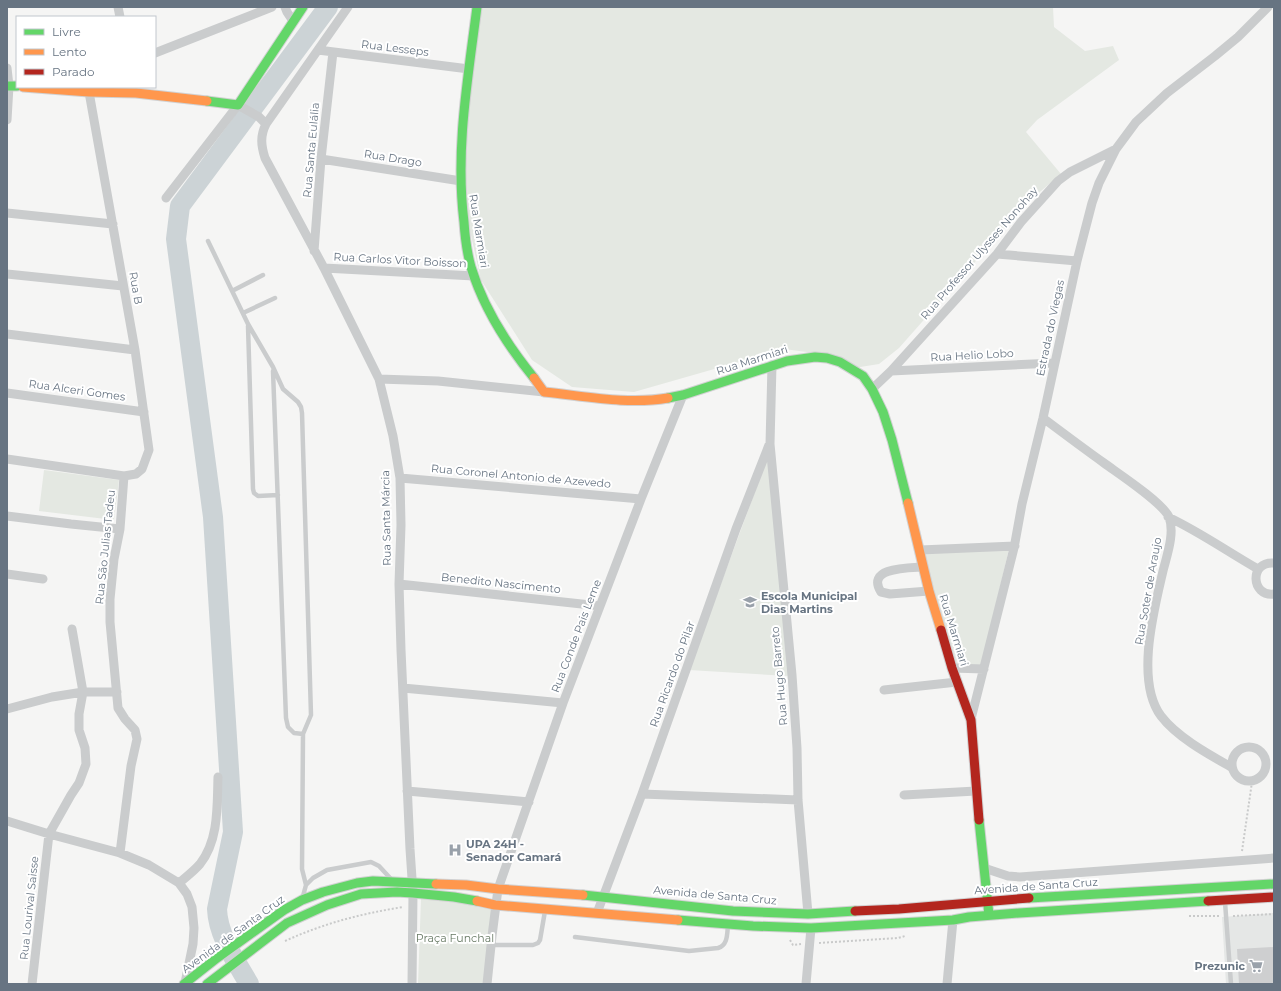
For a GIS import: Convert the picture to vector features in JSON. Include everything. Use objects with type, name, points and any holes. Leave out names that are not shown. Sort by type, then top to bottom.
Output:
[{"type":"main road","points":[[37,88],[89,92],[135,90],[240,106],[303,7]]},
{"type":"main road","name":"Rua Marmiari","points":[[477,7],[461,145],[460,181],[462,213],[468,257],[474,276],[484,298],[501,329],[524,366],[544,392],[637,401],[654,400],[683,395],[795,359],[815,357],[827,358],[840,362],[862,376],[872,389],[884,412],[920,550],[929,591],[952,668],[971,720],[976,791],[989,915]]},
{"type":"main road","name":"Avenida de Santa Cruz","points":[[184,984],[217,958],[284,910],[302,900],[323,892],[357,883],[394,881],[466,885],[603,897],[733,911],[808,914],[899,909],[988,901],[1274,884]]},
{"type":"main road","name":"Avenida de Santa Cruz","points":[[207,984],[287,924],[327,905],[361,894],[397,892],[413,893],[454,897],[495,905],[811,928],[953,920],[989,915],[1274,897]]},
{"type":"street","points":[[156,53],[272,7]]},
{"type":"street","points":[[285,7],[293,21]]},
{"type":"street","points":[[166,198],[240,106],[259,117],[266,124],[348,7]]},
{"type":"street","name":"Estrada do Viegas","points":[[971,720],[1015,546],[1022,504],[1043,418],[1077,261],[1092,203],[1099,183],[1116,149],[1136,122],[1154,105],[1238,37],[1268,7]]},
{"type":"street","name":"Rua Lesseps","points":[[318,50],[469,69]]},
{"type":"street","name":"Rua Santa Eulália","points":[[314,251],[321,159],[333,52]]},
{"type":"street","points":[[7,68],[11,86],[7,120]]},
{"type":"street","name":"Rua B","points":[[89,92],[135,350],[149,450],[142,469],[136,474],[124,476]]},
{"type":"street","name":"Rua Santa Márcia","points":[[266,124],[262,132],[261,141],[265,158],[324,268],[379,379],[393,436],[400,478],[401,525],[399,584],[412,882]]},
{"type":"street","name":"Rua Professor Ulysses Nonohay","points":[[872,389],[891,371],[997,254],[1021,222],[1058,182],[1070,172],[1116,149]]},
{"type":"street","name":"Rua Drago","points":[[321,159],[460,181]]},
{"type":"street","points":[[7,213],[113,224]]},
{"type":"street","points":[[997,254],[1077,261]]},
{"type":"street","name":"Rua Carlos Vitor Boisson","points":[[324,268],[474,276]]},
{"type":"street","points":[[7,274],[123,286]]},
{"type":"street","points":[[7,334],[135,350]]},
{"type":"street","name":"Rua Helio Lobo","points":[[891,371],[1054,363]]},
{"type":"street","name":"Rua Hugo Barreto","points":[[772,366],[770,444],[792,675],[797,748],[798,800],[808,914]]},
{"type":"street","points":[[379,379],[438,381],[544,392]]},
{"type":"street","name":"Rua Alceri Gomes","points":[[7,393],[144,412]]},
{"type":"street","name":"Rua Conde Pais Leme","points":[[498,889],[563,703],[641,498],[683,395]]},
{"type":"street","points":[[1043,418],[1146,493],[1168,517],[1188,526],[1221,548],[1258,569]]},
{"type":"street","name":"Rua Ricardo do Pilar","points":[[597,913],[642,794],[734,537],[770,444]]},
{"type":"street","points":[[7,459],[124,476]]},
{"type":"street","name":"Rua São Julias Tadeu","points":[[120,853],[131,766],[137,738],[135,730],[118,708],[110,622],[110,599],[113,566],[120,529],[124,476]]},
{"type":"street","name":"Rua Coronel Antonio de Azevedo","points":[[400,478],[641,498]]},
{"type":"street","points":[[7,516],[120,529]]},
{"type":"street","name":"Rua Soter de Araujo","points":[[1168,517],[1170,524],[1169,546],[1149,638],[1149,690],[1155,707],[1172,728],[1232,767]]},
{"type":"street","points":[[920,550],[1015,546]]},
{"type":"street","points":[[1274,563],[1269,562],[1263,565],[1258,569],[1256,576],[1256,582],[1259,588],[1264,593],[1270,595],[1274,594]]},
{"type":"street","points":[[924,567],[886,571],[880,576],[878,584],[879,589],[881,592],[890,594],[929,591]]},
{"type":"street","points":[[7,574],[43,579]]},
{"type":"street","name":"Benedito Nascimento","points":[[399,584],[600,606]]},
{"type":"street","points":[[49,834],[79,783],[86,764],[85,748],[78,730],[82,692],[72,629]]},
{"type":"street","points":[[952,668],[984,669]]},
{"type":"street","points":[[884,690],[957,682]]},
{"type":"street","points":[[403,688],[563,703]]},
{"type":"street","points":[[7,709],[52,696],[82,692],[117,692]]},
{"type":"street","points":[[1243,748],[1257,748],[1263,753],[1266,760],[1264,774],[1259,779],[1252,782],[1244,781],[1238,778],[1233,772],[1232,767],[1233,758],[1236,752],[1243,748]]},
{"type":"street","points":[[179,883],[199,865],[211,844],[215,831],[218,777]]},
{"type":"street","points":[[407,791],[529,802]]},
{"type":"street","points":[[904,795],[976,791]]},
{"type":"street","points":[[642,794],[798,800]]},
{"type":"street","points":[[7,821],[120,853],[149,865],[179,883],[187,894],[192,907],[194,928],[193,944],[184,984]]},
{"type":"street","name":"Rua Lourival Saisse","points":[[32,984],[49,834]]},
{"type":"street","points":[[984,868],[1008,876],[1020,876],[1274,858]]},
{"type":"street","points":[[412,882],[412,984]]},
{"type":"street","points":[[488,984],[495,905],[498,889]]},
{"type":"street","points":[[947,984],[953,920]]},
{"type":"street","points":[[806,984],[811,928]]},
{"type":"lane","points":[[208,241],[248,324],[273,367],[283,389],[298,402],[302,412],[311,715],[303,734],[302,869],[306,884],[302,900]]},
{"type":"lane","points":[[232,291],[263,275]]},
{"type":"lane","points":[[243,313],[275,298]]},
{"type":"lane","points":[[248,324],[253,489],[254,493],[258,496],[278,495]]},
{"type":"lane","points":[[273,367],[286,718],[288,727],[294,733],[303,734]]},
{"type":"lane","points":[[306,884],[327,870],[371,862],[379,866],[394,881]]},
{"type":"lane","points":[[1225,900],[1231,984]]},
{"type":"lane","points":[[491,945],[533,945],[538,943],[540,940],[545,908]]},
{"type":"lane","points":[[575,937],[689,951],[718,948],[725,944],[729,923]]},
{"type":"path","points":[[1240,860],[1252,782]]},
{"type":"shaded area","points":[[1274,913],[1274,984],[1226,984],[1222,917]]},
{"type":"green space","points":[[481,7],[1053,7],[1054,27],[1085,51],[1113,46],[1119,60],[1037,120],[1026,132],[1061,174],[1028,202],[899,348],[879,364],[854,368],[822,354],[784,349],[634,392],[572,387],[532,360],[481,280],[466,213],[464,139]]},
{"type":"green space","points":[[769,454],[789,676],[689,670]]},
{"type":"green space","points":[[44,470],[119,480],[114,520],[39,511]]},
{"type":"green space","points":[[1009,549],[981,666],[955,666],[922,554]]},
{"type":"green space","name":"Praça Funchal","points":[[421,899],[494,906],[485,984],[418,984]]},
{"type":"building","name":"Prezunic","points":[[1274,947],[1274,984],[1239,984],[1237,949]]},
{"type":"waterway","points":[[249,984],[224,939],[218,919],[217,909],[233,832],[213,517],[176,239],[180,206],[328,7]]},
{"type":"traffic: fast","points":[[207,101],[238,105],[303,7]]},
{"type":"traffic: fast","points":[[477,7],[462,141],[462,195],[466,245],[476,282],[489,311],[515,353],[534,378]]},
{"type":"traffic: fast","points":[[7,86],[16,86]]},
{"type":"traffic: fast","points":[[668,398],[683,395],[787,361],[815,357],[827,358],[840,362],[863,376],[872,389],[883,412],[892,440],[908,503]]},
{"type":"traffic: fast","points":[[979,820],[989,915]]},
{"type":"traffic: fast","points":[[184,984],[217,958],[284,910],[302,900],[323,892],[357,883],[373,881],[436,884]]},
{"type":"traffic: fast","points":[[1029,898],[1274,884]]},
{"type":"traffic: fast","points":[[207,984],[287,923],[327,905],[361,894],[397,892],[454,897],[477,901]]},
{"type":"traffic: fast","points":[[583,895],[733,911],[808,914],[855,911]]},
{"type":"traffic: fast","points":[[678,920],[753,926],[811,928],[953,920],[969,917],[1019,913],[1208,901]]},
{"type":"traffic: slow","points":[[36,88],[89,92],[136,93],[207,101]]},
{"type":"traffic: slow","points":[[534,378],[544,392],[590,398],[637,401],[668,398]]},
{"type":"traffic: slow","points":[[908,503],[929,591],[941,630]]},
{"type":"traffic: slow","points":[[436,884],[466,885],[498,889],[583,895]]},
{"type":"traffic: slow","points":[[477,901],[495,905],[678,920]]},
{"type":"traffic: jam","points":[[941,630],[952,668],[971,720],[979,820]]},
{"type":"traffic: jam","points":[[1208,901],[1274,897]]},
{"type":"traffic: jam","points":[[855,911],[899,909],[1029,898]]},
{"type":"place","name":"Escola Municipal Dias Martins","points":[[750,602]]},
{"type":"place","name":"UPA 24H - Senador Camará","points":[[455,850]]},
{"type":"place","name":"Prezunic","points":[[1256,966]]}]
